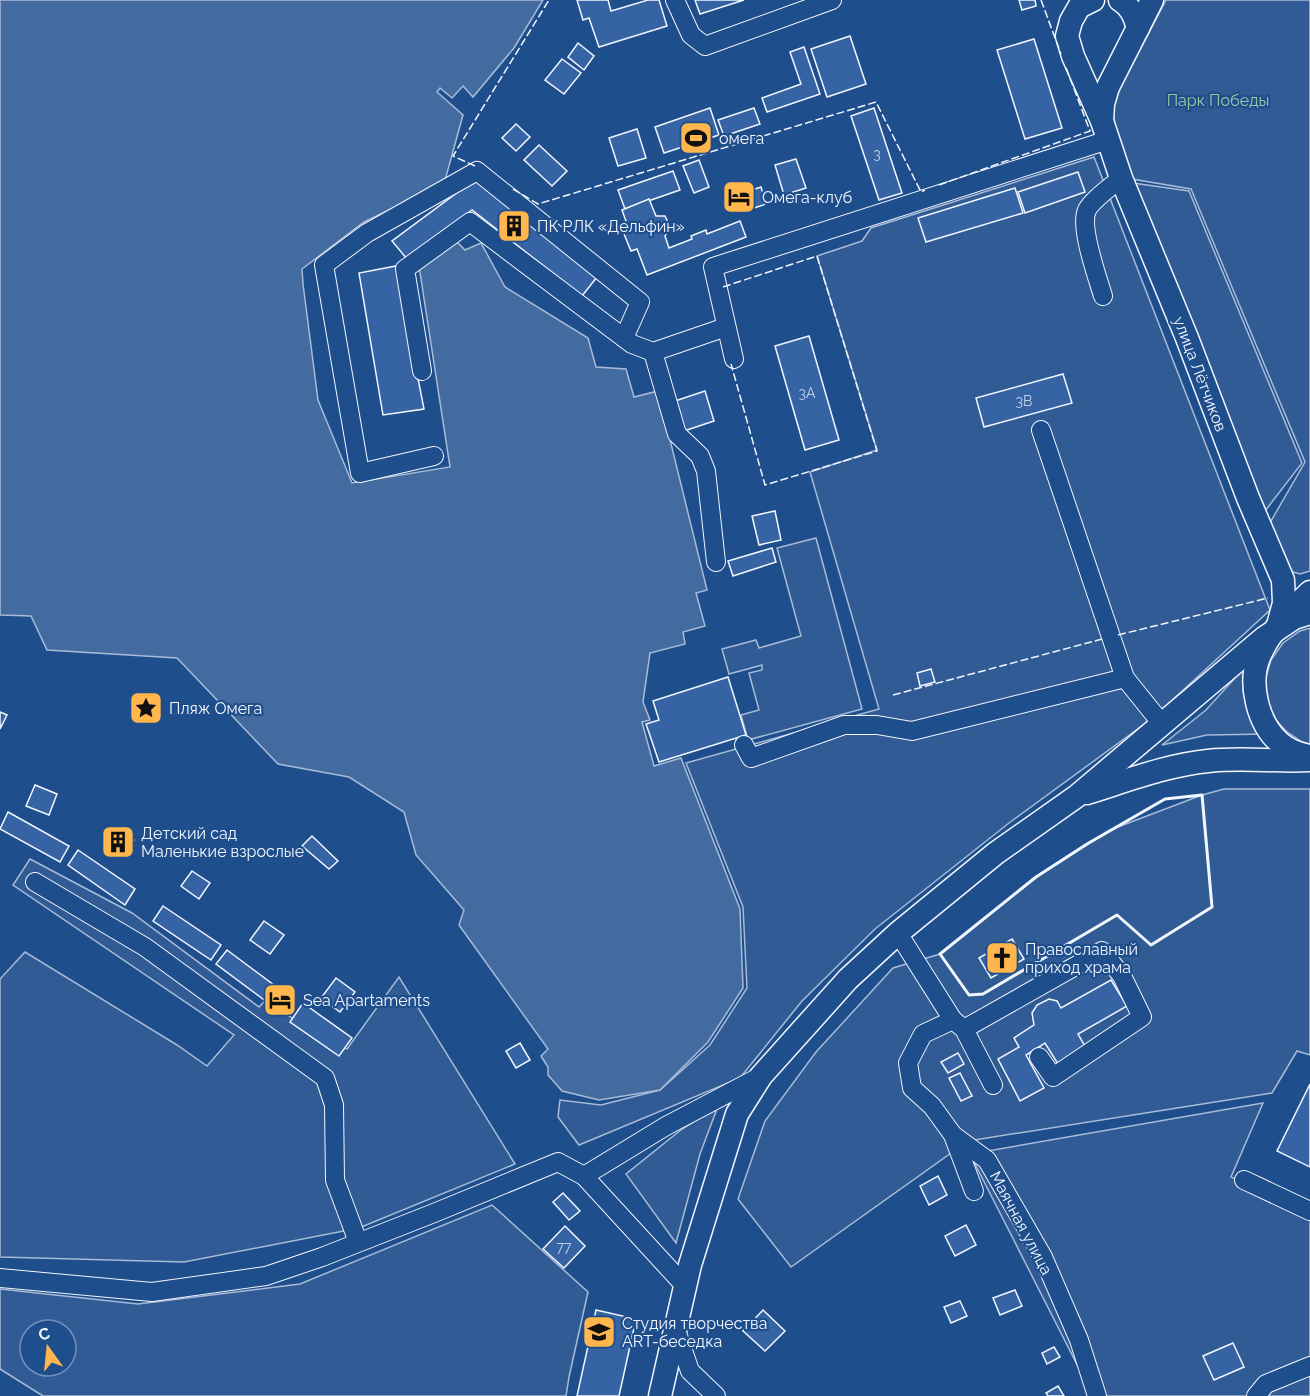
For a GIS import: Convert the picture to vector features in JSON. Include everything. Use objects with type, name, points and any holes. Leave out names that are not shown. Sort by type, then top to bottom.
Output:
[{"type":"main road","points":[[1120,0],[1127,4],[1134,14],[1138,28]]},
{"type":"main road","name":"улица Лётчиков","points":[[1105,131],[1103,104],[1108,87],[1152,0]]},
{"type":"main road","name":"улица Лётчиков","points":[[1083,2],[1071,21],[1067,36],[1072,54],[1105,131],[1121,178],[1187,338],[1248,498],[1283,580],[1284,603],[1277,629]]},
{"type":"main road","points":[[1072,54],[1084,67],[1095,73],[1109,70],[1121,62]]},
{"type":"main road","points":[[660,1396],[685,1286],[737,1114],[761,1077],[848,979],[898,933],[996,853],[1077,796],[1264,638],[1294,618],[1308,601],[1283,580]]},
{"type":"main road","points":[[1277,629],[1259,658],[1254,681],[1257,698],[1263,717],[1274,737],[1281,744],[1310,758]]},
{"type":"main road","points":[[1077,796],[1177,766],[1207,761],[1310,758]]},
{"type":"street","points":[[675,0],[690,35],[705,46],[832,0]]},
{"type":"street","points":[[734,359],[713,267],[1105,131]]},
{"type":"street","points":[[434,456],[360,473],[324,265],[367,233],[477,171],[640,302],[624,338]]},
{"type":"street","points":[[1103,296],[1089,247],[1085,220],[1087,210],[1121,178]]},
{"type":"street","points":[[422,371],[405,269],[470,222],[632,344],[653,352],[726,327]]},
{"type":"street","points":[[653,352],[677,434],[700,456],[706,471],[716,562]]},
{"type":"street","points":[[1041,430],[1125,678],[1162,724]]},
{"type":"street","points":[[744,745],[751,758],[844,725],[877,725],[912,731],[1125,678]]},
{"type":"street","points":[[35,882],[145,947],[325,1078],[334,1105],[335,1180],[358,1242]]},
{"type":"street","points":[[898,933],[958,1024],[993,1085]]},
{"type":"street","name":"Маячная улица","points":[[1040,1057],[1053,1077],[1142,1017],[1122,976],[1102,951],[958,1024],[923,1034],[908,1063],[912,1088],[932,1106],[953,1135],[987,1160],[1042,1257],[1079,1340],[1097,1396]]},
{"type":"street","points":[[584,1176],[666,1126],[761,1077]]},
{"type":"street","points":[[953,1135],[974,1191]]},
{"type":"street","points":[[0,1278],[152,1292],[266,1276],[322,1257],[558,1162],[584,1176],[685,1286]]},
{"type":"street","points":[[1244,1180],[1310,1211]]},
{"type":"street","points":[[676,1330],[690,1371],[716,1396]]},
{"type":"street","points":[[1256,1396],[1266,1384],[1310,1366]]},
{"type":"shaded area","points":[[0,0],[543,0],[514,48],[473,97],[463,86],[452,98],[440,88],[437,92],[463,115],[444,184],[364,222],[302,269],[303,284],[318,400],[352,483],[450,467],[419,266],[456,241],[465,250],[481,243],[505,287],[588,338],[596,367],[626,369],[634,397],[658,391],[707,590],[696,593],[705,626],[683,632],[685,644],[650,653],[643,702],[650,720],[642,722],[654,766],[681,758],[740,909],[743,988],[708,1042],[660,1090],[599,1100],[562,1091],[548,1075],[548,1067],[541,1056],[548,1049],[459,925],[464,910],[416,855],[404,812],[349,777],[278,764],[177,658],[47,650],[31,616],[0,615]]},
{"type":"shaded area","name":"Парк Победы","points":[[1166,0],[1310,0],[1310,571],[1300,574],[1286,570],[1267,528],[1305,462],[1191,189],[1132,179],[1106,107]]},
{"type":"shaded area","points":[[1094,157],[1270,610],[1154,717],[1009,823],[875,929],[802,1001],[740,1078],[579,1145],[558,1117],[560,1100],[601,1105],[660,1090],[710,1045],[747,988],[743,907],[686,763],[879,709],[810,472],[877,450],[817,256],[862,241],[871,228]]},
{"type":"shaded area","points":[[1133,183],[1189,191],[1302,463],[1262,515]]},
{"type":"shaded area","points":[[816,538],[862,709],[748,740],[741,715],[759,710],[749,673],[762,670],[762,665],[729,674],[722,649],[756,640],[759,648],[801,636],[777,548]]},
{"type":"shaded area","points":[[1310,628],[1310,744],[1302,742],[1286,731],[1273,717],[1266,699],[1265,680],[1271,660],[1283,643],[1300,631]]},
{"type":"shaded area","points":[[1244,668],[1243,690],[1253,714],[1267,734],[1207,735],[1162,745],[1206,710]]},
{"type":"shaded area","points":[[1224,789],[1310,789],[1310,1055],[1297,1051],[1272,1093],[968,1141],[791,1267],[738,1199],[765,1121],[816,1052],[893,968],[940,954],[1036,877],[1110,830]]},
{"type":"shaded area","points":[[30,859],[132,913],[259,1007],[264,1002],[347,1049],[399,977],[515,1164],[359,1228],[184,1262],[0,1257],[0,979],[25,952],[177,1045],[207,1066],[234,1035],[13,885]]},
{"type":"shaded area","points":[[1263,1103],[1231,1177],[1310,1218],[1310,1396],[1093,1396],[970,1154]]},
{"type":"shaded area","points":[[718,1106],[700,1154],[676,1243],[626,1174],[682,1129]]},
{"type":"shaded area","points":[[492,1205],[588,1292],[566,1396],[43,1396],[0,1369],[0,1289],[138,1304],[300,1284]]},
{"type":"building","points":[[577,0],[608,0],[611,11],[648,0],[659,0],[667,26],[599,47],[589,18],[583,20]]},
{"type":"building","points":[[695,0],[744,0],[700,14]]},
{"type":"building","points":[[1019,0],[1035,0],[1036,6],[1022,10]]},
{"type":"building","points":[[850,36],[866,84],[827,97],[811,49]]},
{"type":"building","points":[[1034,39],[1062,128],[1025,139],[997,50]]},
{"type":"building","points":[[578,43],[594,56],[584,70],[568,57]]},
{"type":"building","points":[[804,47],[820,94],[767,112],[762,98],[801,84],[790,52]]},
{"type":"building","points":[[562,59],[581,73],[564,94],[545,80]]},
{"type":"building","points":[[710,108],[719,135],[664,153],[655,127]]},
{"type":"building","points":[[754,108],[760,124],[724,136],[718,120]]},
{"type":"building","points":[[874,108],[902,193],[879,200],[851,116]]},
{"type":"building","points":[[516,124],[530,137],[516,151],[502,138]]},
{"type":"building","points":[[637,129],[646,158],[618,166],[609,138]]},
{"type":"building","points":[[539,145],[567,171],[552,186],[524,160]]},
{"type":"building","points":[[796,159],[806,188],[784,195],[775,165]]},
{"type":"building","points":[[699,160],[709,187],[694,193],[683,166]]},
{"type":"building","points":[[673,171],[680,190],[625,209],[618,190]]},
{"type":"building","points":[[1078,172],[1085,192],[1025,213],[1018,192]]},
{"type":"building","name":"ПК РЛК «Дельфин»","points":[[477,178],[597,277],[582,296],[472,210],[407,259],[392,241]]},
{"type":"building","points":[[761,187],[766,204],[751,209],[746,192]]},
{"type":"building","points":[[1015,188],[1023,213],[926,242],[918,218]]},
{"type":"building","points":[[649,199],[656,216],[665,216],[670,227],[665,236],[669,248],[692,239],[691,236],[706,230],[707,234],[740,221],[746,237],[647,275],[637,249],[631,251],[622,229],[628,227],[622,210]]},
{"type":"building","points":[[396,266],[424,409],[383,415],[359,273]]},
{"type":"building","points":[[809,336],[839,440],[805,450],[775,346]]},
{"type":"building","points":[[1063,374],[1072,403],[984,427],[976,398]]},
{"type":"building","points":[[705,391],[714,421],[681,432],[672,402]]},
{"type":"building","points":[[775,511],[781,540],[759,545],[752,516]]},
{"type":"building","points":[[772,548],[776,562],[733,576],[728,561]]},
{"type":"building","points":[[931,669],[935,682],[920,686],[917,673]]},
{"type":"building","points":[[728,677],[746,735],[659,762],[646,724],[659,720],[653,701]]},
{"type":"building","points":[[0,712],[7,715],[0,729]]},
{"type":"building","points":[[35,785],[57,794],[49,815],[26,806]]},
{"type":"building","points":[[8,812],[69,846],[60,862],[0,829]]},
{"type":"building","name":"Детский сад Маленькие взрослые","points":[[113,828],[134,840],[124,857],[103,845]]},
{"type":"building","points":[[312,836],[338,861],[329,869],[302,846]]},
{"type":"building","points":[[78,850],[135,889],[125,905],[68,865]]},
{"type":"building","points":[[192,871],[210,883],[199,899],[181,886]]},
{"type":"building","points":[[163,906],[221,945],[211,960],[153,921]]},
{"type":"building","points":[[264,921],[284,935],[270,954],[250,940]]},
{"type":"building","name":"Православный приход храма","points":[[1012,939],[1024,959],[991,978],[979,958]]},
{"type":"building","points":[[227,950],[290,997],[279,1011],[216,964]]},
{"type":"building","points":[[336,978],[355,992],[340,1012],[321,998]]},
{"type":"building","points":[[1111,980],[1127,1006],[1078,1034],[1086,1048],[1058,1064],[1045,1043],[1026,1055],[1044,1088],[1020,1101],[998,1059],[1019,1047],[1014,1038],[1034,1025],[1032,1013],[1037,1005],[1049,999],[1057,1001],[1061,1008]]},
{"type":"building","points":[[303,1003],[352,1038],[339,1056],[290,1022]]},
{"type":"building","points":[[520,1043],[530,1060],[516,1068],[506,1051]]},
{"type":"building","points":[[958,1053],[964,1064],[948,1073],[941,1062]]},
{"type":"building","points":[[960,1073],[972,1096],[961,1101],[949,1078]]},
{"type":"building","points":[[1310,1084],[1310,1167],[1277,1151]]},
{"type":"building","points":[[938,1176],[947,1195],[929,1205],[920,1186]]},
{"type":"building","points":[[563,1193],[580,1211],[569,1220],[553,1202]]},
{"type":"building","points":[[966,1225],[976,1245],[955,1256],[945,1236]]},
{"type":"building","points":[[565,1226],[585,1246],[564,1268],[543,1249]]},
{"type":"building","points":[[1015,1290],[1022,1306],[1000,1315],[993,1298]]},
{"type":"building","points":[[960,1301],[967,1316],[951,1323],[944,1307]]},
{"type":"building","points":[[596,1310],[636,1319],[619,1396],[577,1396]]},
{"type":"building","points":[[763,1310],[785,1331],[765,1351],[743,1331]]},
{"type":"building","points":[[1233,1343],[1244,1367],[1214,1380],[1203,1356]]},
{"type":"building","points":[[1054,1347],[1060,1357],[1047,1364],[1042,1353]]},
{"type":"building","points":[[1058,1386],[1064,1396],[1048,1396],[1046,1393]]},
{"type":"fence","points":[[475,166],[453,156],[549,0]]},
{"type":"fence","points":[[1041,0],[1061,54]]},
{"type":"fence","points":[[939,185],[1090,131],[1065,65]]},
{"type":"fence","points":[[513,189],[538,204],[876,102],[921,192],[925,190]]},
{"type":"fence","points":[[723,287],[817,256],[877,451],[765,485],[731,364]]},
{"type":"fence","points":[[1118,635],[1268,598]]},
{"type":"fence","points":[[893,695],[1102,639]]},
{"type":"wall","points":[[1202,795],[1212,907],[1151,945],[1117,915],[983,994],[969,995],[940,954],[1036,877],[1087,844],[1165,799],[1202,795]]},
{"type":"place","name":"омега","points":[[696,138]]},
{"type":"place","name":"Омега-клуб","points":[[739,197]]},
{"type":"place","name":"ПК РЛК «Дельфин»","points":[[514,226]]},
{"type":"place","name":"Пляж Омега","points":[[146,708]]},
{"type":"place","name":"Детский сад Маленькие взрослые","points":[[118,842]]},
{"type":"place","name":"Православный приход храма","points":[[1002,958]]},
{"type":"place","name":"Sea Apartaments","points":[[280,1000]]},
{"type":"place","name":"Студия творчества ART-беседка","points":[[599,1332]]}]
